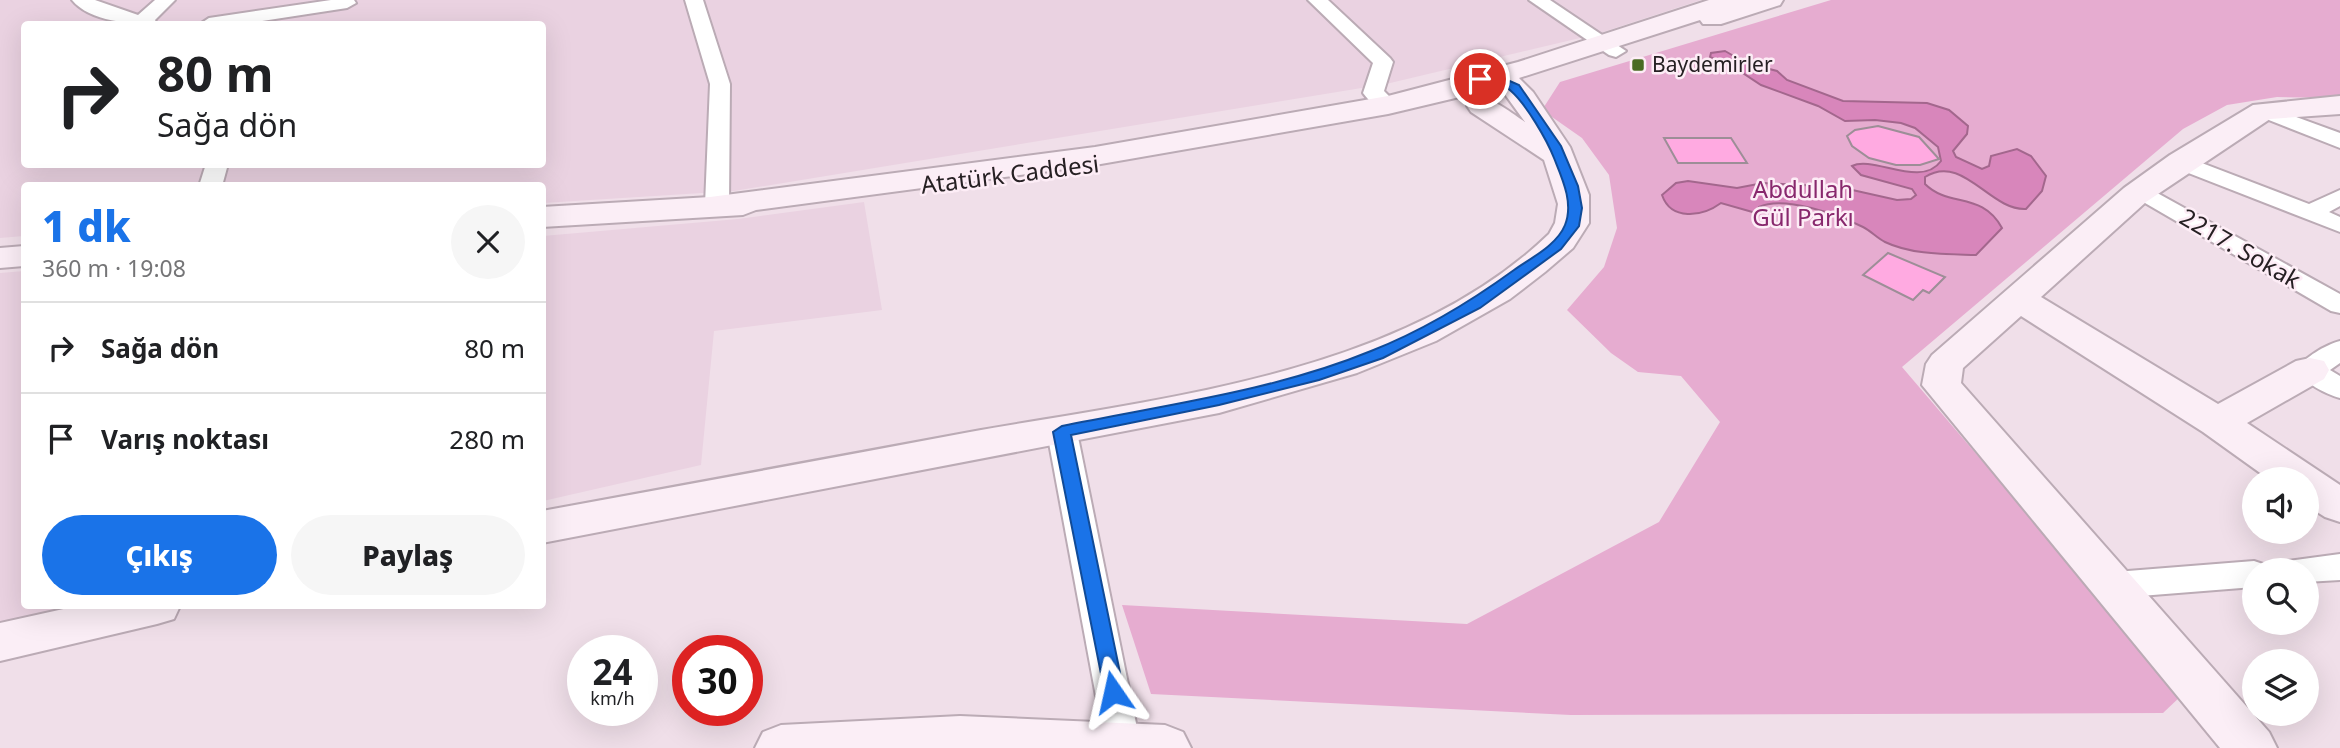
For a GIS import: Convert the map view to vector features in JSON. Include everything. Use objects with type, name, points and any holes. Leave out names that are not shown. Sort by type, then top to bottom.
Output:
[{"type":"street","points":[[81,0],[98,9],[138,21]]},
{"type":"street","points":[[147,21],[166,0]]},
{"type":"street","points":[[546,526],[1062,432],[1219,400],[1313,376],[1410,341],[1475,305],[1556,246],[1572,226],[1575,208],[1571,186],[1555,146],[1489,94],[1388,105],[1095,156],[718,205],[720,84],[694,0]]},
{"type":"street","points":[[1317,0],[1383,62],[1373,93],[1388,105]]},
{"type":"street","points":[[1538,0],[1609,47],[1734,0]]},
{"type":"street","name":"Atatürk Caddesi","points":[[546,217],[718,205],[763,205],[1118,162],[1447,105],[1489,94],[1609,47],[1771,0]]},
{"type":"street","points":[[230,21],[347,4]]},
{"type":"street","points":[[1489,94],[1559,159]]},
{"type":"street","points":[[2251,748],[2115,585],[1941,385],[1945,364],[2141,191],[2181,162],[2263,111],[2340,105]]},
{"type":"street","points":[[2263,111],[2340,141]]},
{"type":"street","points":[[2181,162],[2340,225]]},
{"type":"street","name":"2217. Sokak","points":[[2141,191],[2340,305]]},
{"type":"street","points":[[2310,213],[2340,197]]},
{"type":"street","points":[[0,258],[21,256]]},
{"type":"street","points":[[2019,299],[2217,422],[2282,467]]},
{"type":"street","points":[[2217,422],[2330,370]]},
{"type":"street","points":[[808,747],[960,738],[1064,746],[1144,746],[1062,432]]},
{"type":"street","points":[[2319,492],[2340,506]]},
{"type":"street","points":[[2319,569],[2340,567]]},
{"type":"street","points":[[2115,585],[2242,575]]},
{"type":"street","points":[[0,642],[144,609]]},
{"type":"shaded area","points":[[0,0],[1701,0],[1597,34],[1386,84],[734,191],[546,203],[546,182],[21,182],[21,236],[0,238]]},
{"type":"shaded area","points":[[1725,51],[1746,63],[1777,71],[1787,80],[1843,101],[1927,103],[1949,110],[1968,126],[1967,134],[1953,151],[1956,157],[1982,169],[1989,166],[1991,156],[2017,149],[2031,156],[2046,176],[2042,191],[2026,209],[2000,201],[1952,172],[1939,172],[1925,177],[1925,184],[1934,191],[1985,209],[2002,228],[1976,255],[1930,253],[1895,246],[1840,217],[1797,205],[1770,204],[1759,207],[1756,213],[1721,203],[1705,211],[1680,213],[1666,203],[1662,195],[1676,183],[1688,181],[1737,188],[1763,183],[1839,187],[1897,200],[1911,199],[1916,195],[1912,189],[1861,175],[1852,166],[1861,164],[1922,172],[1932,169],[1941,161],[1938,147],[1915,128],[1901,123],[1875,120],[1845,121],[1818,106],[1761,85],[1732,66],[1710,57],[1711,53]]},
{"type":"shaded area","points":[[864,202],[882,310],[714,331],[701,465],[546,500],[546,236],[738,219]]},
{"type":"shaded area","points":[[21,271],[21,609],[66,609],[0,623],[0,273]]},
{"type":"green space","name":"Abdullah Gül Parkı","points":[[1831,0],[2340,0],[2340,98],[2277,97],[2227,105],[2183,129],[1902,367],[2182,695],[2163,713],[1571,715],[1151,694],[1122,605],[1467,624],[1659,522],[1720,422],[1681,376],[1638,372],[1611,353],[1567,310],[1604,267],[1617,228],[1609,175],[1582,138],[1542,110],[1560,82]]},
{"type":"building","points":[[1878,126],[1919,137],[1939,159],[1920,165],[1896,165],[1869,158],[1852,146],[1847,136],[1855,130]]},
{"type":"building","points":[[1664,138],[1731,138],[1747,163],[1678,163]]},
{"type":"building","points":[[1888,253],[1945,277],[1929,293],[1923,290],[1913,300],[1863,275]]},
{"type":"place","name":"Baydemirler","points":[[1638,65]]},
{"type":"route","points":[[1113,692],[1062,432],[1219,400],[1313,376],[1377,355],[1410,341],[1475,305],[1523,273],[1556,246],[1572,226],[1575,208],[1571,186],[1555,146],[1515,88],[1499,80],[1480,79]]}]
